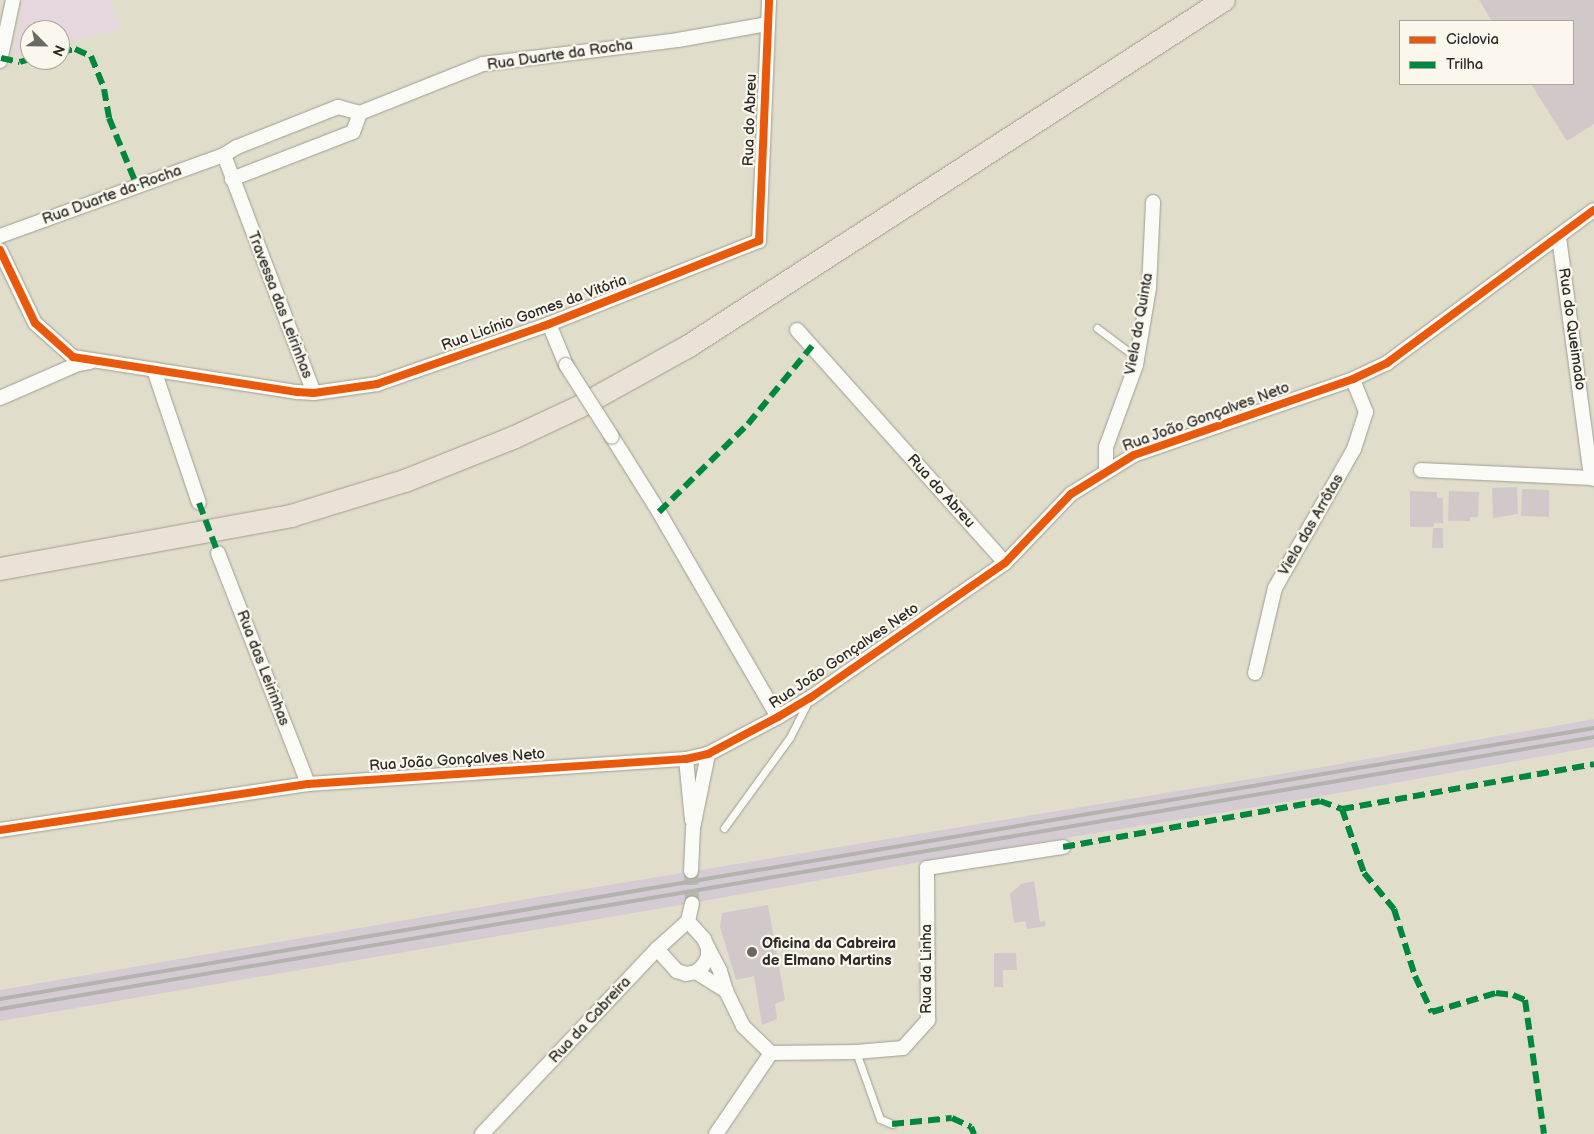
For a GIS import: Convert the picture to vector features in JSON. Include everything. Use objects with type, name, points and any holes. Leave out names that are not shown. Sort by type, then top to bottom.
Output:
[{"type":"main road","points":[[0,569],[291,516],[405,481],[531,430],[579,407],[689,346],[1224,0]]},
{"type":"street","points":[[0,61],[13,0]]},
{"type":"street","name":"Rua do Abreu","points":[[759,241],[769,0]]},
{"type":"street","name":"Rua Duarte da Rocha","points":[[0,236],[224,155],[237,147],[338,107],[360,113],[483,64],[678,40],[768,24]]},
{"type":"street","points":[[232,179],[353,132],[360,113]]},
{"type":"street","name":"Travessa das Leirinhas","points":[[154,370],[314,393],[224,155]]},
{"type":"street","name":"Viela da Quinta","points":[[1106,472],[1106,447],[1137,358],[1148,288],[1152,202]]},
{"type":"street","name":"Rua João Gonçalves Neto","points":[[0,830],[308,784],[686,759],[708,754],[778,718],[810,698],[1005,562],[1071,494],[1106,472],[1134,455],[1353,379],[1386,363],[1560,237],[1594,210]]},
{"type":"street","name":"Rua do Queimado","points":[[1560,237],[1593,479]]},
{"type":"street","name":"Rua Licínio Gomes da Vitória","points":[[314,393],[377,384],[549,324],[759,241]]},
{"type":"street","points":[[0,250],[35,323],[73,357],[154,370],[199,503]]},
{"type":"street","points":[[549,324],[566,365],[659,512],[778,718]]},
{"type":"street","name":"Rua do Abreu","points":[[797,330],[1005,562]]},
{"type":"street","points":[[0,398],[78,364],[98,361]]},
{"type":"street","name":"Viela das Arrôtas","points":[[1255,673],[1275,588],[1354,449],[1366,412],[1353,379]]},
{"type":"street","points":[[1421,470],[1593,479]]},
{"type":"street","name":"Rua das Leirinhas","points":[[218,553],[308,784]]},
{"type":"street","points":[[691,871],[693,828],[708,754]]},
{"type":"street","points":[[686,759],[688,794],[693,828]]},
{"type":"street","name":"Rua da Linha","points":[[771,1054],[856,1052],[903,1048],[928,1020],[927,868],[1063,847]]},
{"type":"street","points":[[692,904],[688,920],[704,939],[720,971],[726,991],[743,1026],[771,1054],[716,1134]]},
{"type":"street","name":"Rua da Cabreira","points":[[482,1134],[657,949],[688,920]]},
{"type":"street","points":[[657,949],[677,972],[686,974],[696,972],[704,966],[708,957],[708,948]]},
{"type":"street","points":[[696,972],[726,991]]},
{"type":"lane","points":[[1097,328],[1137,358]]},
{"type":"lane","points":[[724,828],[790,737],[810,698]]},
{"type":"lane","points":[[856,1052],[880,1119],[892,1124]]},
{"type":"shaded area","points":[[23,0],[110,0],[121,28],[70,41],[70,20],[20,20]]},
{"type":"shaded area","points":[[20,22],[20,54],[15,55],[13,52]]},
{"type":"shaded area","points":[[1594,719],[1594,747],[1322,796],[931,860],[692,903],[0,1021],[0,990],[591,888],[1317,768]]},
{"type":"building","points":[[1479,0],[1594,0],[1594,124],[1567,141],[1532,85],[1574,85],[1574,20],[1491,20]]},
{"type":"building","points":[[1517,487],[1518,514],[1493,518],[1492,488]]},
{"type":"building","points":[[1522,489],[1549,490],[1549,517],[1521,516]]},
{"type":"building","points":[[1410,491],[1437,492],[1437,498],[1443,498],[1443,523],[1434,523],[1434,527],[1410,527]]},
{"type":"building","points":[[1449,491],[1479,492],[1478,517],[1470,517],[1470,521],[1448,521]]},
{"type":"building","points":[[1433,528],[1443,528],[1443,548],[1432,548]]},
{"type":"building","points":[[1034,881],[1040,922],[1045,921],[1046,926],[1027,929],[1025,921],[1014,923],[1010,894],[1021,884]]},
{"type":"building","name":"Oficina da Cabreira de Elmano Martins","points":[[768,905],[785,1000],[775,1004],[777,1019],[762,1025],[754,976],[736,980],[720,927],[722,913]]},
{"type":"building","points":[[994,953],[1016,953],[1017,970],[1003,970],[1003,987],[994,987]]},
{"type":"tunnel","points":[[691,871],[692,903]]},
{"type":"railway","points":[[0,999],[1594,728]]},
{"type":"railway","points":[[0,1009],[1594,737]]},
{"type":"marked path","points":[[70,50],[75,49],[91,56],[104,89],[109,118],[137,186]]},
{"type":"marked path","points":[[1,58],[20,62]]},
{"type":"marked path","points":[[659,512],[748,424],[812,346]]},
{"type":"marked path","points":[[199,503],[218,553]]},
{"type":"marked path","points":[[1063,847],[1320,801],[1342,809],[1594,764]]},
{"type":"marked path","points":[[1342,809],[1364,873],[1394,909],[1415,976],[1432,1012],[1496,993],[1513,995],[1525,1000],[1544,1134]]},
{"type":"marked path","points":[[892,1124],[952,1118],[971,1127],[974,1134]]},
{"type":"cycle path","points":[[0,250],[35,323],[73,357],[297,392],[314,393],[377,384],[549,324],[759,241],[769,0]]},
{"type":"cycle path","points":[[0,830],[308,784],[686,759],[708,754],[810,698],[1005,563],[1071,494],[1134,455],[1353,379],[1387,363],[1594,210]]},
{"type":"place","name":"Oficina da Cabreira de Elmano Martins","points":[[752,952]]}]
